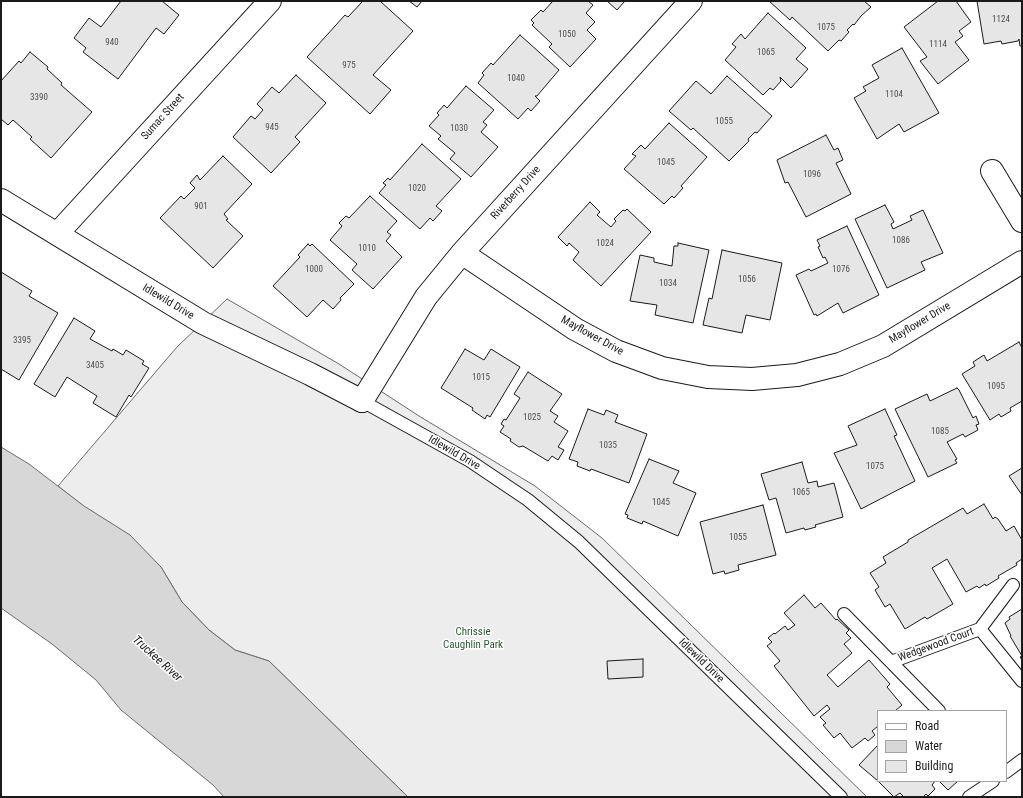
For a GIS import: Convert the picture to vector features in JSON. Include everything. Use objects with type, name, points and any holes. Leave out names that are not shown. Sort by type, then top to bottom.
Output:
[{"type":"street","name":"Sumac Street","points":[[57,234],[270,1]]},
{"type":"street","name":"Riverberry Drive","points":[[362,401],[426,297],[462,253],[691,1]]},
{"type":"street","points":[[992,171],[1022,221]]},
{"type":"street","name":"Idlewild Drive","points":[[1,200],[203,323],[310,374],[362,401]]},
{"type":"street","name":"Mayflower Drive","points":[[462,253],[575,329],[616,352],[662,368],[708,377],[752,379],[797,375],[840,364],[883,346],[1022,262]]},
{"type":"lane","name":"Idlewild Drive","points":[[362,401],[470,461],[528,500],[579,542],[841,797]]},
{"type":"lane","name":"Wedgewood Court","points":[[891,662],[980,629],[1014,585]]},
{"type":"lane","name":"Wedgewood Court","points":[[844,614],[938,710]]},
{"type":"lane","name":"Wedgewood Court","points":[[980,629],[1022,681]]},
{"type":"lane","points":[[1007,771],[1022,760]]},
{"type":"lane","points":[[969,797],[992,782]]},
{"type":"shaded area","name":"Chrissie Caughlin Park","points":[[227,299],[339,364],[419,416],[535,486],[602,538],[867,797],[408,797],[269,661],[235,650],[209,630],[182,602],[161,567],[58,486],[177,347]]},
{"type":"water","name":"Truckee River","points":[[1,447],[29,464],[84,506],[130,535],[161,567],[182,602],[209,630],[235,650],[269,661],[408,797],[224,797],[213,785],[121,710],[96,680],[52,644],[1,608]]},
{"type":"building","points":[[121,1],[162,1],[179,15],[164,34],[156,28],[118,79],[83,52],[86,48],[74,38],[89,18],[101,27]]},
{"type":"building","points":[[363,1],[380,1],[413,31],[373,75],[391,90],[370,114],[307,57],[345,15],[348,17]]},
{"type":"building","points":[[409,1],[422,1],[417,7]]},
{"type":"building","points":[[553,1],[588,1],[593,5],[586,13],[595,22],[587,30],[596,39],[570,67],[549,47],[552,44],[532,25],[534,23],[531,20],[541,10],[543,12]]},
{"type":"building","points":[[607,1],[625,1],[617,10]]},
{"type":"building","points":[[769,1],[864,1],[871,7],[854,25],[853,24],[847,30],[849,32],[841,41],[839,40],[828,51],[792,17],[790,20]]},
{"type":"building","points":[[938,1],[956,1],[971,22],[959,31],[963,36],[955,42],[969,60],[938,84],[920,61],[927,57],[904,27]]},
{"type":"building","points":[[977,1],[1022,1],[1022,46],[1020,46],[1019,39],[1018,41],[1002,44],[1001,41],[984,44]]},
{"type":"building","points":[[768,13],[806,48],[796,59],[808,69],[791,88],[780,77],[781,81],[773,90],[770,88],[763,95],[725,60],[736,47],[732,44],[741,34],[745,39]]},
{"type":"building","points":[[520,35],[559,70],[537,96],[535,96],[540,101],[531,111],[528,108],[518,119],[478,83],[484,75],[482,73],[491,63],[493,65]]},
{"type":"building","points":[[902,48],[939,113],[904,132],[899,124],[877,139],[854,98],[866,91],[863,87],[879,78],[872,65]]},
{"type":"building","points":[[30,52],[48,67],[47,69],[62,83],[61,85],[92,112],[51,158],[30,139],[32,137],[13,120],[8,125],[1,119],[1,81],[19,61],[21,63]]},
{"type":"building","points":[[296,75],[326,103],[295,137],[300,142],[271,173],[233,137],[251,116],[255,119],[263,110],[257,104],[272,87],[279,93]]},
{"type":"building","points":[[727,76],[772,116],[757,133],[755,132],[748,139],[749,141],[729,161],[693,128],[691,130],[669,111],[696,81],[711,94]]},
{"type":"building","points":[[466,86],[494,110],[483,122],[487,125],[481,132],[498,147],[471,177],[450,159],[455,153],[438,139],[441,136],[429,126],[439,115],[437,113],[444,105],[447,108]]},
{"type":"building","points":[[669,123],[707,157],[681,186],[683,188],[674,198],[672,196],[664,204],[624,169],[636,156],[632,154],[641,145],[645,149]]},
{"type":"building","points":[[826,135],[834,150],[838,148],[843,160],[836,163],[851,194],[806,217],[788,182],[785,183],[777,160]]},
{"type":"building","points":[[422,144],[461,179],[436,206],[442,211],[433,221],[430,218],[420,229],[379,193],[386,185],[383,183],[388,178],[390,180]]},
{"type":"building","points":[[223,156],[252,184],[224,214],[228,219],[226,220],[243,236],[213,268],[160,218],[181,196],[184,199],[195,188],[190,183],[197,175],[200,180]]},
{"type":"building","points":[[370,196],[397,221],[387,232],[391,235],[386,241],[402,257],[373,289],[352,270],[357,264],[330,240],[342,226],[339,223],[346,216],[349,218]]},
{"type":"building","points":[[590,202],[600,212],[597,215],[611,227],[616,221],[614,219],[623,210],[625,211],[627,209],[651,232],[601,286],[573,260],[579,252],[569,243],[567,246],[558,237]]},
{"type":"building","points":[[885,205],[894,222],[891,224],[893,229],[912,220],[910,216],[923,210],[943,253],[921,262],[925,270],[887,288],[855,219]]},
{"type":"building","points":[[847,226],[879,295],[843,313],[838,303],[817,316],[816,314],[814,315],[796,275],[809,269],[811,271],[828,263],[825,257],[823,258],[818,247],[820,246],[817,240]]},
{"type":"building","points":[[678,243],[709,250],[693,323],[655,315],[657,305],[630,301],[640,255],[654,258],[654,262],[672,266],[674,246],[678,246]]},
{"type":"building","points":[[308,244],[310,246],[312,244],[354,284],[340,298],[341,300],[333,309],[323,300],[307,317],[273,286],[300,257],[298,255]]},
{"type":"building","points":[[722,250],[782,263],[770,320],[746,315],[742,333],[703,325],[709,298],[712,299]]},
{"type":"building","points":[[1,272],[32,291],[29,296],[58,313],[19,380],[1,369]]},
{"type":"building","points":[[74,318],[95,331],[90,339],[123,355],[126,350],[144,361],[142,364],[149,368],[131,397],[129,395],[116,417],[93,403],[97,396],[67,377],[55,397],[34,384]]},
{"type":"building","points":[[1019,342],[1022,348],[1022,401],[1010,408],[1011,411],[1001,417],[999,414],[990,420],[962,374],[975,366],[973,362],[984,355],[987,361]]},
{"type":"building","points":[[465,349],[484,360],[491,349],[520,367],[490,417],[487,415],[485,419],[472,410],[473,408],[441,388]]},
{"type":"building","points":[[528,372],[562,394],[550,411],[558,416],[554,422],[568,431],[558,447],[564,450],[558,460],[552,456],[548,461],[523,446],[519,447],[510,441],[511,439],[500,432],[504,426],[501,424],[504,419],[506,420],[520,398],[514,394]]},
{"type":"building","points":[[957,388],[973,418],[976,416],[979,424],[976,425],[978,430],[965,437],[963,434],[947,442],[957,459],[955,460],[957,463],[928,477],[895,409],[927,394],[930,401]]},
{"type":"building","points":[[588,409],[604,415],[606,410],[618,415],[615,422],[647,434],[629,483],[591,469],[590,471],[577,466],[578,462],[569,459]]},
{"type":"building","points":[[885,409],[897,435],[894,436],[915,481],[861,509],[834,453],[857,445],[848,426]]},
{"type":"building","points":[[649,459],[679,471],[673,483],[696,493],[678,536],[643,521],[642,524],[627,518],[628,515],[625,514]]},
{"type":"building","points":[[802,462],[808,483],[817,481],[818,487],[834,483],[843,517],[815,525],[816,527],[805,530],[804,528],[786,533],[776,498],[769,500],[761,474]]},
{"type":"building","points":[[1022,468],[1022,495],[1009,476]]},
{"type":"building","points":[[984,504],[993,519],[995,517],[998,519],[1006,531],[1014,526],[1022,540],[1022,559],[1016,563],[1017,565],[998,576],[999,578],[986,586],[985,584],[979,588],[977,586],[966,592],[947,559],[932,568],[953,604],[927,619],[925,617],[905,629],[890,604],[885,607],[875,590],[879,587],[870,573],[886,563],[883,557],[908,542],[908,540],[963,508],[967,514]]},
{"type":"building","points":[[763,505],[776,555],[738,565],[739,570],[725,574],[724,571],[713,574],[700,522]]},
{"type":"building","points":[[804,595],[815,608],[821,603],[836,620],[837,619],[849,630],[846,633],[851,638],[844,644],[852,653],[827,675],[838,687],[869,660],[890,684],[887,687],[902,705],[896,710],[877,710],[877,727],[872,731],[875,735],[868,741],[865,738],[852,748],[840,733],[834,738],[823,725],[826,723],[820,717],[830,709],[827,705],[814,716],[774,666],[780,661],[767,646],[772,642],[768,638],[785,626],[788,630],[795,625],[784,613]]},
{"type":"building","points":[[1022,609],[1022,656],[1010,636],[1005,623],[1010,619],[1009,617]]},
{"type":"building","points":[[643,659],[643,677],[608,679],[607,661]]},
{"type":"building","points":[[877,746],[877,780],[859,765]]},
{"type":"building","points":[[879,782],[934,782],[932,785],[935,789],[928,796],[926,794],[923,797],[904,797],[900,793],[894,797]]},
{"type":"building","points":[[940,782],[957,782],[948,790]]}]
